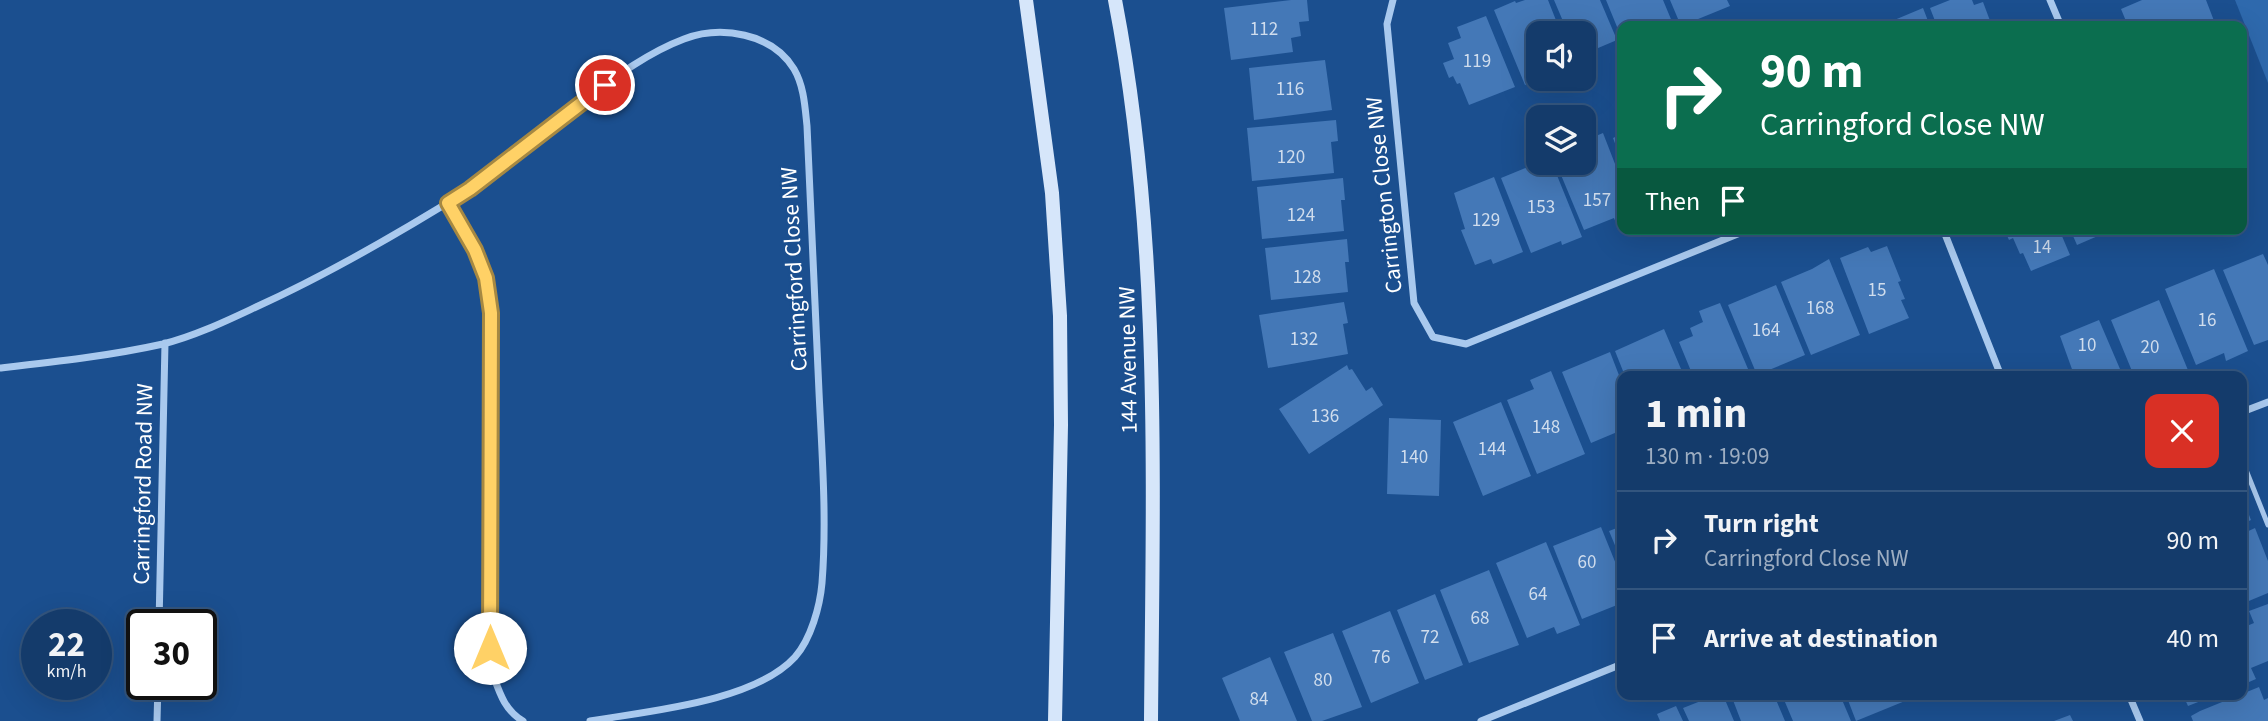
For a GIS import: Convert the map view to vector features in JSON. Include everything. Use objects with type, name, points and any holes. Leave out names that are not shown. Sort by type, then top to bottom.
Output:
[{"type":"main road","points":[[1026,0],[1052,193],[1060,316],[1061,425],[1055,721]]},
{"type":"main road","name":"144 Avenue NW","points":[[1115,0],[1137,145],[1148,258],[1152,381],[1151,721]]},
{"type":"street","name":"Carrington Close NW","points":[[1393,0],[1387,24],[1414,303],[1433,337],[1465,344],[1735,235]]},
{"type":"street","points":[[2050,0],[2059,21]]},
{"type":"street","name":"Carringford Close NW","points":[[0,368],[80,359],[165,343],[220,324],[300,287],[385,242],[470,189],[624,70],[684,39],[711,32],[736,33],[758,40],[780,53],[794,70],[804,96],[824,495],[822,585],[811,629],[796,656],[776,672],[747,686],[696,702],[590,721]]},
{"type":"street","points":[[448,203],[475,250],[486,278],[491,313],[492,671],[501,697],[510,712],[523,721]]},
{"type":"street","points":[[1945,235],[1999,371]]},
{"type":"street","name":"Carringford Road NW","points":[[159,609],[165,343]]},
{"type":"street","points":[[2247,410],[2268,402]]},
{"type":"street","points":[[1481,721],[1617,666]]},
{"type":"street","points":[[157,721],[158,700]]},
{"type":"street","points":[[2131,700],[2140,721]]},
{"type":"lane","points":[[2247,472],[2268,525]]},
{"type":"shaded area","points":[[2235,0],[2268,0],[2268,83],[2247,30],[2247,21],[2243,21]]},
{"type":"building","points":[[1307,0],[1309,21],[1299,22],[1301,36],[1291,38],[1293,52],[1231,60],[1224,8]]},
{"type":"building","points":[[1525,0],[1548,0],[1556,21],[1526,21],[1525,85],[1494,10],[1515,1]]},
{"type":"building","points":[[1554,0],[1600,0],[1617,40],[1596,49],[1596,21],[1563,21]]},
{"type":"building","points":[[1606,0],[1663,0],[1672,21],[1617,21],[1617,27]]},
{"type":"building","points":[[1670,0],[1727,0],[1730,6],[1693,21],[1679,21]]},
{"type":"building","points":[[1950,0],[1972,0],[1974,5],[1983,2],[1990,21],[1935,21],[1930,8]]},
{"type":"building","points":[[2142,0],[2206,0],[2214,21],[2126,21],[2121,9]]},
{"type":"building","points":[[1923,8],[1928,21],[1892,21]]},
{"type":"building","points":[[1486,16],[1515,87],[1469,105],[1460,83],[1457,84],[1453,76],[1449,78],[1443,63],[1454,59],[1448,43],[1461,38],[1457,27]]},
{"type":"building","points":[[1325,60],[1332,110],[1254,120],[1249,68]]},
{"type":"building","points":[[1336,120],[1338,141],[1331,142],[1334,173],[1252,181],[1247,128]]},
{"type":"building","points":[[1603,133],[1617,169],[1617,222],[1614,218],[1584,230],[1561,175],[1596,175],[1596,136]]},
{"type":"building","points":[[1526,168],[1526,175],[1557,175],[1582,237],[1562,245],[1561,241],[1531,253],[1501,178]]},
{"type":"building","points":[[1494,177],[1523,252],[1493,264],[1491,259],[1475,265],[1461,230],[1465,229],[1454,193]]},
{"type":"building","points":[[1343,178],[1345,200],[1341,200],[1344,231],[1262,239],[1257,187]]},
{"type":"building","points":[[2007,235],[2062,235],[2070,255],[2031,271],[2013,238],[2009,240]]},
{"type":"building","points":[[2073,235],[2100,235],[2077,245]]},
{"type":"building","points":[[1347,239],[1349,262],[1345,262],[1348,292],[1271,300],[1265,248]]},
{"type":"building","points":[[1887,246],[1901,281],[1898,282],[1905,299],[1901,300],[1909,318],[1869,334],[1840,258],[1868,247],[1871,252]]},
{"type":"building","points":[[2263,254],[2268,265],[2268,340],[2254,345],[2223,270]]},
{"type":"building","points":[[1829,259],[1860,335],[1811,355],[1781,282]]},
{"type":"building","points":[[2214,269],[2248,351],[2226,361],[2224,353],[2196,365],[2165,289]]},
{"type":"building","points":[[1776,285],[1805,355],[1767,371],[1755,371],[1728,305]]},
{"type":"building","points":[[2159,300],[2188,371],[2132,371],[2111,320]]},
{"type":"building","points":[[1344,302],[1348,323],[1343,324],[1348,354],[1268,368],[1259,315]]},
{"type":"building","points":[[1720,303],[1749,371],[1691,371],[1679,342],[1693,336],[1690,328],[1703,322],[1699,311]]},
{"type":"building","points":[[2099,320],[2121,371],[2073,371],[2060,336]]},
{"type":"building","points":[[1664,329],[1682,371],[1623,371],[1615,351]]},
{"type":"building","points":[[1610,352],[1617,371],[1617,432],[1591,443],[1562,372]]},
{"type":"building","points":[[1347,365],[1366,391],[1372,387],[1383,405],[1309,454],[1279,409]]},
{"type":"building","points":[[1551,371],[1585,454],[1537,474],[1507,400],[1534,389],[1530,380]]},
{"type":"building","points":[[1501,402],[1531,476],[1483,496],[1453,422]]},
{"type":"building","points":[[1389,418],[1441,420],[1439,496],[1387,494]]},
{"type":"building","points":[[1601,527],[1617,567],[1617,605],[1582,619],[1553,546]]},
{"type":"building","points":[[1617,528],[1617,550],[1609,531]]},
{"type":"building","points":[[2255,528],[2268,561],[2268,593],[2247,602],[2247,532]]},
{"type":"building","points":[[1546,542],[1580,625],[1557,634],[1554,627],[1527,638],[1496,563]]},
{"type":"building","points":[[1489,570],[1519,645],[1469,663],[1440,590]]},
{"type":"building","points":[[1435,594],[1463,665],[1425,680],[1397,610]]},
{"type":"building","points":[[2268,604],[2268,661],[2251,668],[2256,679],[2247,683],[2247,626],[2254,623],[2249,611]]},
{"type":"building","points":[[1390,611],[1419,683],[1371,703],[1342,631]]},
{"type":"building","points":[[1333,633],[1362,707],[1322,721],[1312,721],[1284,652]]},
{"type":"building","points":[[1270,657],[1297,721],[1240,721],[1222,678]]},
{"type":"building","points":[[2259,687],[2264,700],[2268,698],[2268,721],[2193,721],[2191,716],[2227,700],[2247,700],[2247,692]]},
{"type":"building","points":[[1703,700],[1725,700],[1734,721],[1689,721],[1683,708]]},
{"type":"building","points":[[1733,700],[1776,700],[1785,721],[1741,721]]},
{"type":"building","points":[[1784,700],[1842,700],[1851,721],[1793,721]]},
{"type":"building","points":[[1848,700],[1905,701],[1856,721]]},
{"type":"building","points":[[2185,700],[2203,700],[2188,706]]},
{"type":"building","points":[[1676,706],[1683,721],[1660,721],[1657,714]]},
{"type":"building","points":[[2070,715],[2073,721],[2054,721]]},
{"type":"route","points":[[490,648],[491,313],[486,278],[475,250],[448,203],[605,85]]}]
